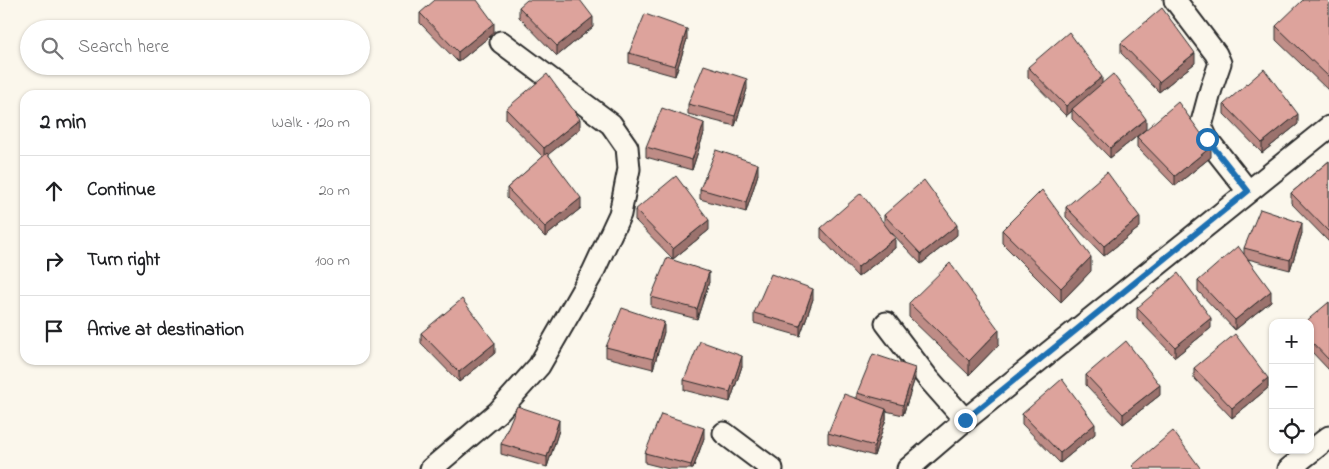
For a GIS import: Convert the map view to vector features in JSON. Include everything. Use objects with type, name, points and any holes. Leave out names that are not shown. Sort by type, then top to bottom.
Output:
[{"type":"street","points":[[1175,0],[1216,54],[1220,63],[1201,126],[1207,139],[1248,191]]},
{"type":"street","points":[[431,469],[498,412],[539,366],[593,272],[620,214],[629,169],[627,147],[611,124],[501,42]]},
{"type":"street","points":[[908,469],[965,420],[1329,127]]},
{"type":"street","points":[[886,323],[927,377],[965,420]]},
{"type":"street","points":[[724,433],[772,469]]},
{"type":"street","points":[[1289,469],[1329,437]]},
{"type":"building","points":[[435,0],[477,0],[494,23],[458,52],[420,13]]},
{"type":"building","points":[[527,0],[580,0],[593,17],[557,46],[519,7]]},
{"type":"building","points":[[1303,0],[1327,0],[1329,3],[1329,77],[1276,26]]},
{"type":"building","points":[[1162,8],[1195,53],[1159,82],[1121,43]]},
{"type":"building","points":[[645,14],[687,29],[675,66],[629,53]]},
{"type":"building","points":[[1069,32],[1102,77],[1066,106],[1028,67]]},
{"type":"building","points":[[704,65],[747,79],[735,116],[688,104]]},
{"type":"building","points":[[1264,69],[1298,114],[1262,143],[1224,104]]},
{"type":"building","points":[[547,74],[580,119],[544,148],[506,109]]},
{"type":"building","points":[[1113,74],[1146,119],[1110,148],[1072,109]]},
{"type":"building","points":[[1178,102],[1211,147],[1175,176],[1137,137]]},
{"type":"building","points":[[662,108],[704,123],[692,160],[646,147]]},
{"type":"building","points":[[716,150],[758,164],[746,202],[700,189]]},
{"type":"building","points":[[547,153],[581,198],[545,227],[507,188]]},
{"type":"building","points":[[1329,161],[1329,232],[1291,193]]},
{"type":"building","points":[[1107,172],[1140,217],[1104,246],[1066,207]]},
{"type":"building","points":[[676,176],[709,220],[673,249],[635,210]]},
{"type":"building","points":[[924,180],[957,225],[921,254],[884,215]]},
{"type":"building","points":[[1042,190],[1091,257],[1061,288],[1002,230]]},
{"type":"building","points":[[861,193],[895,238],[858,267],[821,228]]},
{"type":"building","points":[[1260,209],[1302,223],[1290,260],[1244,248]]},
{"type":"building","points":[[1238,246],[1271,291],[1235,320],[1198,281]]},
{"type":"building","points":[[667,258],[709,272],[697,309],[651,297]]},
{"type":"building","points":[[950,263],[999,330],[969,361],[909,303]]},
{"type":"building","points":[[1178,273],[1211,318],[1175,347],[1137,308]]},
{"type":"building","points":[[771,274],[813,289],[800,326],[754,313]]},
{"type":"building","points":[[462,299],[495,343],[459,372],[421,333]]},
{"type":"building","points":[[1329,302],[1329,360],[1314,344],[1314,319],[1309,319]]},
{"type":"building","points":[[622,308],[664,322],[653,359],[606,347]]},
{"type":"building","points":[[1235,334],[1268,378],[1232,408],[1194,368]]},
{"type":"building","points":[[700,341],[742,356],[730,392],[684,380]]},
{"type":"building","points":[[1126,341],[1160,385],[1123,414],[1086,375]]},
{"type":"building","points":[[873,354],[915,368],[903,405],[857,393]]},
{"type":"building","points":[[1062,379],[1095,424],[1060,453],[1022,414]]},
{"type":"building","points":[[844,394],[886,409],[874,446],[828,433]]},
{"type":"building","points":[[517,406],[559,420],[547,457],[501,444]]},
{"type":"building","points":[[661,414],[704,428],[691,465],[645,453]]},
{"type":"building","points":[[1173,431],[1201,469],[1135,469],[1132,466]]},
{"type":"route","points":[[965,420],[1248,191],[1207,139]]}]
